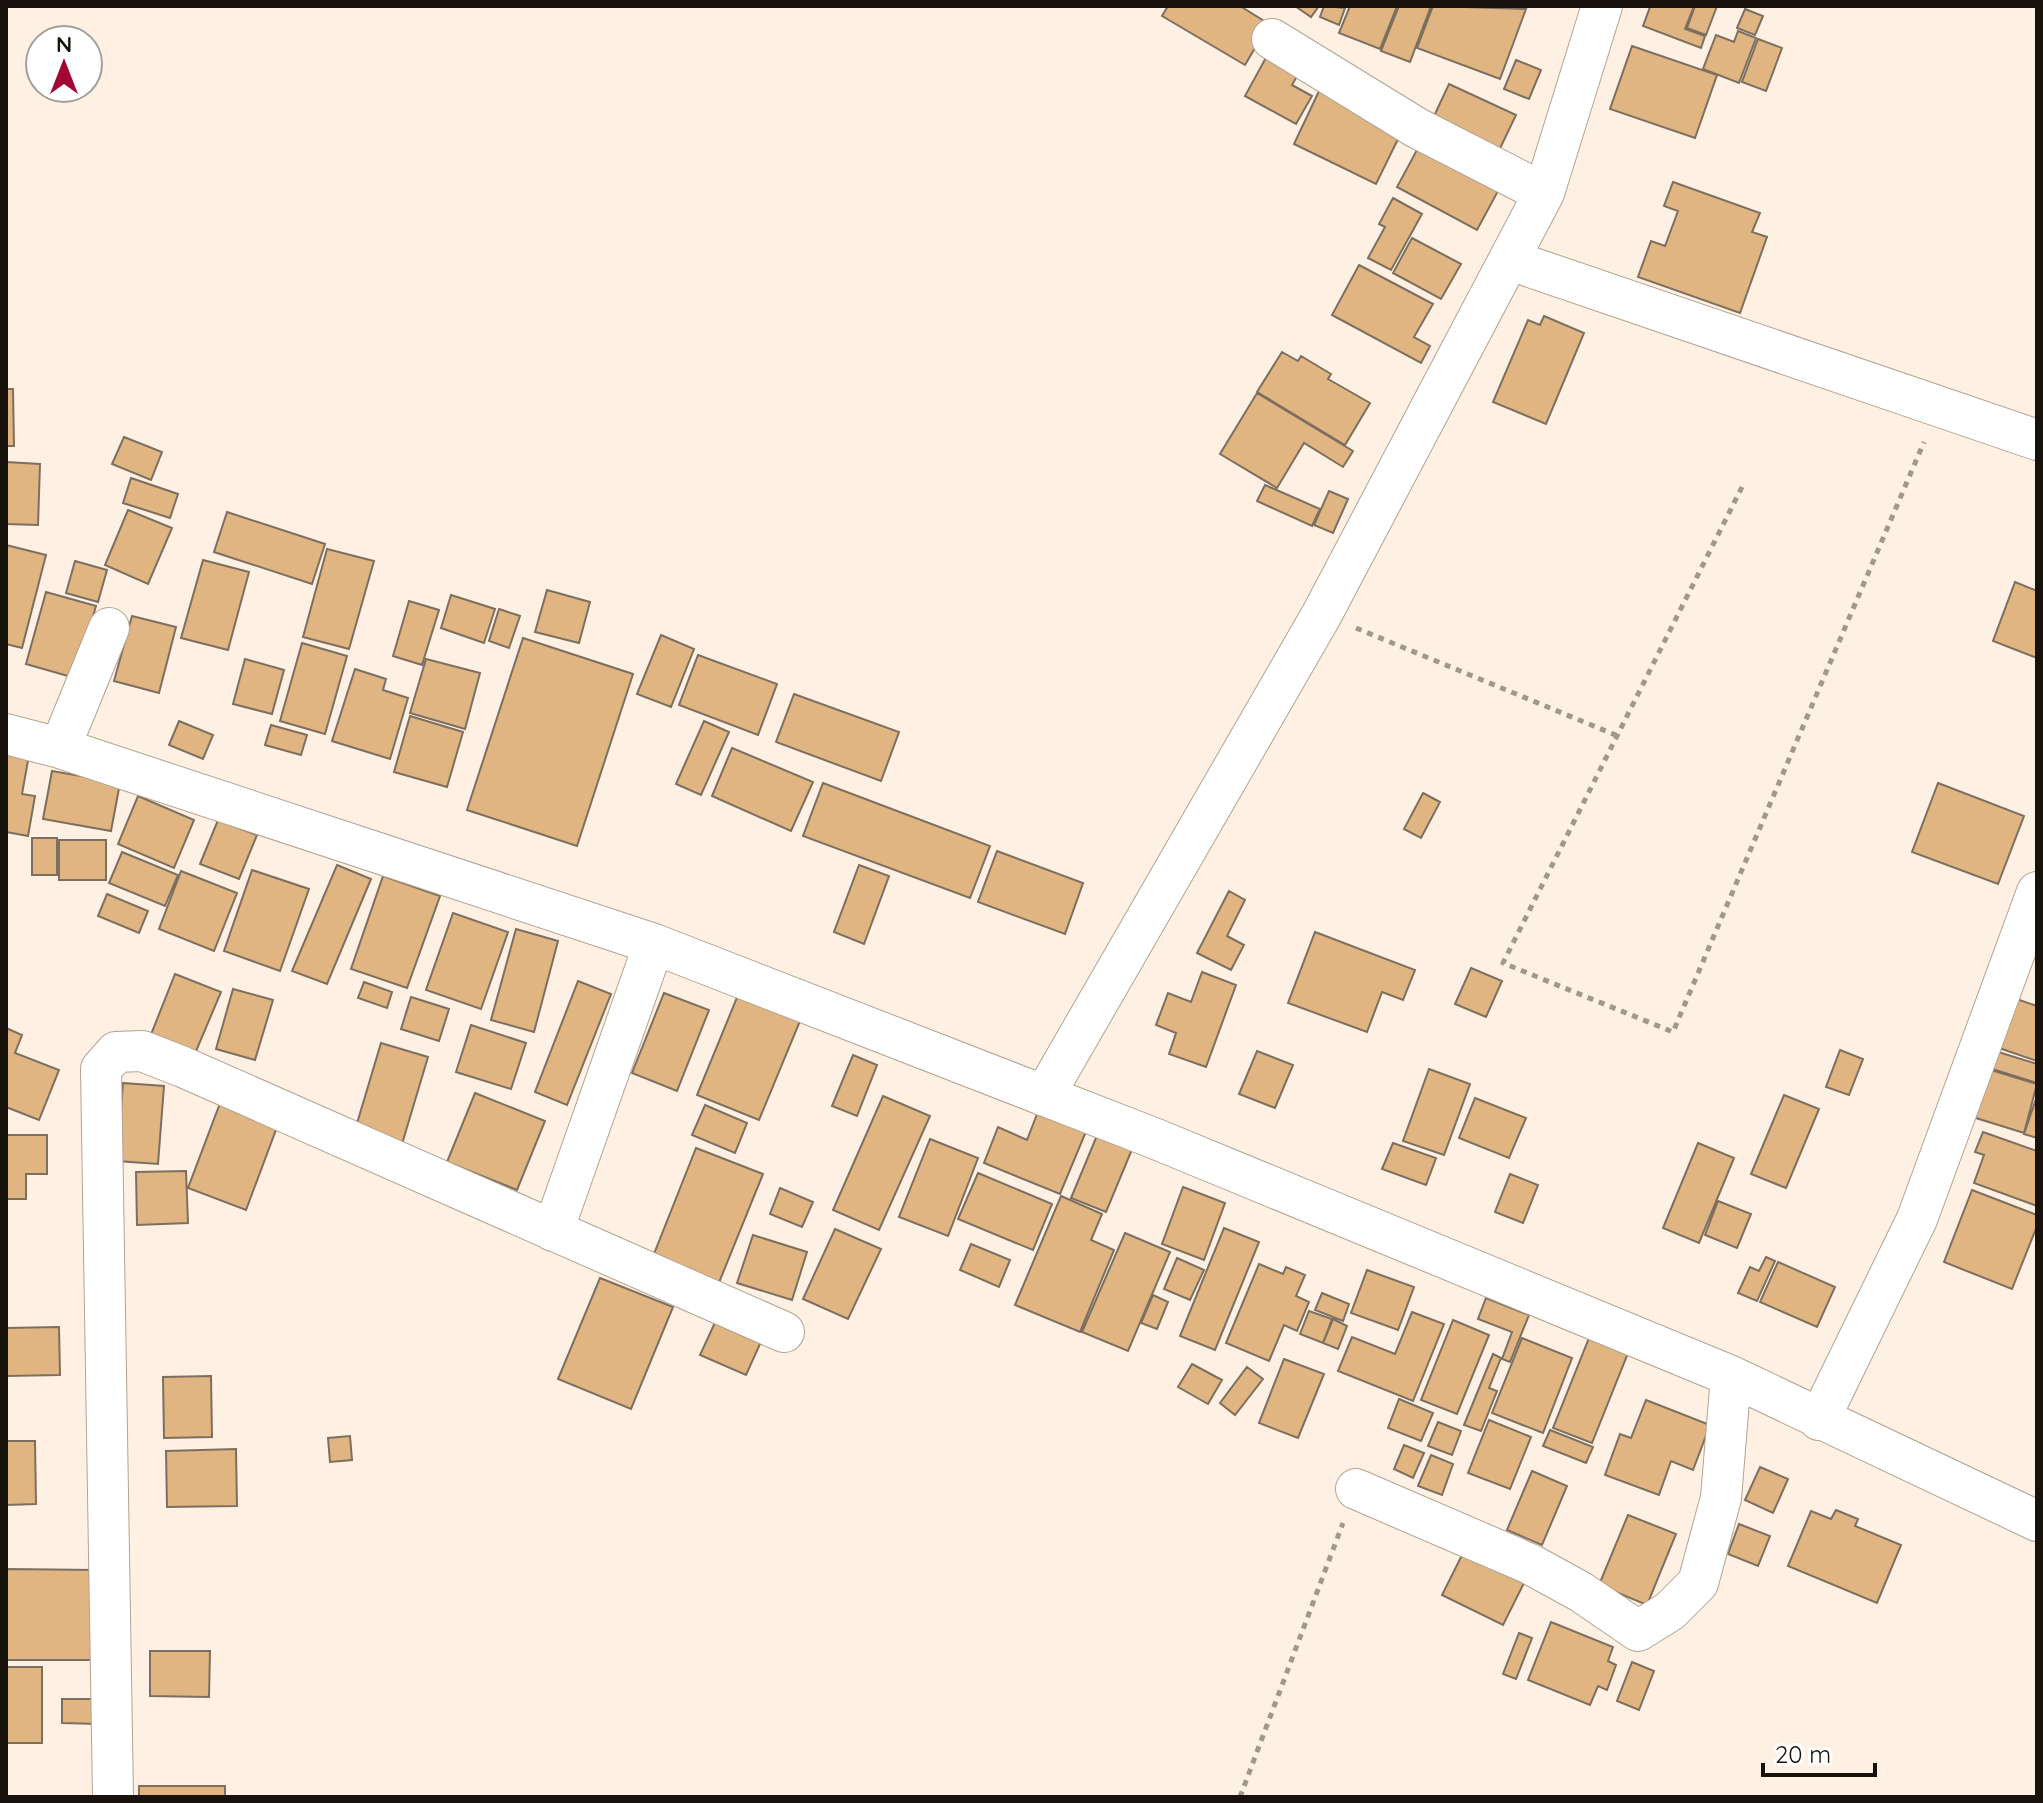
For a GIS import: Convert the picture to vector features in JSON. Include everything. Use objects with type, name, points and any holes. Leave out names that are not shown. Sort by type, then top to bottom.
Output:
[{"type":"street","points":[[1044,1096],[1322,614],[1510,260],[1544,193],[1602,6]]},
{"type":"street","points":[[1272,39],[1417,128],[1544,193]]},
{"type":"street","points":[[1510,260],[2037,440]]},
{"type":"street","points":[[60,748],[109,628]]},
{"type":"street","points":[[6,734],[60,748],[654,944],[1044,1096],[1731,1376],[2037,1521]]},
{"type":"street","points":[[1819,1420],[1917,1219],[2037,892]]},
{"type":"street","points":[[553,1231],[654,944]]},
{"type":"street","points":[[113,1797],[101,1069],[116,1052],[142,1051],[784,1332]]},
{"type":"street","points":[[1356,1489],[1530,1564],[1581,1592],[1638,1631],[1670,1611],[1698,1583],[1721,1498],[1731,1376]]},
{"type":"path","points":[[1742,487],[1503,963],[1673,1032],[1939,408]]},
{"type":"path","points":[[1322,614],[1618,736]]},
{"type":"path","points":[[1240,1797],[1356,1489]]},
{"type":"building","points":[[1168,6],[1240,6],[1269,24],[1245,65],[1162,16]]},
{"type":"building","points":[[1295,6],[1319,6],[1311,17]]},
{"type":"building","points":[[1324,6],[1345,8],[1339,25],[1320,17]]},
{"type":"building","points":[[1350,6],[1397,6],[1380,49],[1339,33]]},
{"type":"building","points":[[1399,6],[1431,6],[1410,62],[1381,51]]},
{"type":"building","points":[[1433,6],[1526,9],[1500,79],[1417,48]]},
{"type":"building","points":[[1647,6],[1694,6],[1685,29],[1705,36],[1701,48],[1643,26],[1650,7]]},
{"type":"building","points":[[1695,6],[1717,6],[1706,35],[1687,28]]},
{"type":"building","points":[[1745,9],[1763,16],[1755,35],[1737,28]]},
{"type":"building","points":[[1738,31],[1756,38],[1739,83],[1703,69],[1716,35],[1734,42]]},
{"type":"building","points":[[1758,39],[1782,48],[1766,91],[1742,82]]},
{"type":"building","points":[[1632,46],[1717,75],[1695,138],[1610,109]]},
{"type":"building","points":[[1269,52],[1301,69],[1292,85],[1312,96],[1296,124],[1245,96]]},
{"type":"building","points":[[1516,60],[1541,70],[1529,99],[1504,89]]},
{"type":"building","points":[[1449,84],[1516,115],[1494,161],[1427,131]]},
{"type":"building","points":[[1319,91],[1402,131],[1376,184],[1294,144]]},
{"type":"building","points":[[1418,148],[1498,191],[1477,230],[1397,187]]},
{"type":"building","points":[[1673,182],[1760,213],[1752,232],[1767,237],[1740,313],[1638,277],[1651,241],[1665,246],[1678,211],[1664,206]]},
{"type":"building","points":[[1393,198],[1422,214],[1391,270],[1368,258],[1385,227],[1379,224]]},
{"type":"building","points":[[1412,238],[1461,264],[1441,299],[1393,273]]},
{"type":"building","points":[[1359,265],[1433,304],[1414,337],[1430,346],[1421,363],[1332,315]]},
{"type":"building","points":[[1544,316],[1584,333],[1546,424],[1493,402],[1528,320],[1540,325]]},
{"type":"building","points":[[1282,352],[1298,361],[1301,356],[1331,374],[1328,379],[1370,403],[1345,445],[1257,392]]},
{"type":"building","points":[[6,389],[13,389],[14,446],[6,446]]},
{"type":"building","points":[[1257,393],[1353,451],[1343,467],[1304,443],[1277,488],[1220,454]]},
{"type":"building","points":[[124,437],[162,452],[151,480],[112,464]]},
{"type":"building","points":[[6,462],[40,464],[38,525],[6,524]]},
{"type":"building","points":[[131,478],[178,494],[170,518],[123,503]]},
{"type":"building","points":[[1265,485],[1320,509],[1312,526],[1257,501]]},
{"type":"building","points":[[1329,491],[1348,499],[1333,533],[1314,525]]},
{"type":"building","points":[[128,510],[172,528],[148,584],[105,565]]},
{"type":"building","points":[[227,512],[325,544],[312,584],[214,552]]},
{"type":"building","points":[[6,545],[46,555],[22,648],[6,644]]},
{"type":"building","points":[[327,549],[374,561],[349,649],[303,637]]},
{"type":"building","points":[[203,560],[249,572],[228,650],[181,638]]},
{"type":"building","points":[[75,561],[107,570],[98,602],[66,593]]},
{"type":"building","points":[[2015,582],[2037,591],[2037,658],[1993,641]]},
{"type":"building","points":[[547,590],[590,602],[579,643],[535,632]]},
{"type":"building","points":[[46,592],[96,606],[75,678],[26,664]]},
{"type":"building","points":[[451,595],[495,609],[484,643],[441,628]]},
{"type":"building","points":[[409,601],[439,610],[422,665],[393,656]]},
{"type":"building","points":[[499,609],[520,616],[509,648],[489,641]]},
{"type":"building","points":[[132,616],[176,627],[159,693],[114,681]]},
{"type":"building","points":[[661,635],[694,649],[671,707],[637,694]]},
{"type":"building","points":[[523,638],[633,674],[577,846],[467,810]]},
{"type":"building","points":[[302,643],[347,656],[325,734],[280,721]]},
{"type":"building","points":[[698,655],[777,684],[758,735],[679,705]]},
{"type":"building","points":[[245,659],[284,670],[272,714],[233,704]]},
{"type":"building","points":[[426,659],[480,673],[465,729],[410,713]]},
{"type":"building","points":[[355,669],[386,679],[383,690],[408,698],[390,759],[332,741]]},
{"type":"building","points":[[794,694],[899,732],[881,781],[776,742]]},
{"type":"building","points":[[410,716],[463,732],[447,787],[394,772]]},
{"type":"building","points":[[179,721],[213,735],[203,759],[169,745]]},
{"type":"building","points":[[704,721],[729,732],[701,795],[676,784]]},
{"type":"building","points":[[271,725],[307,735],[301,755],[265,745]]},
{"type":"building","points":[[732,748],[813,782],[791,831],[712,796]]},
{"type":"building","points":[[6,751],[29,755],[22,794],[35,796],[28,836],[6,832]]},
{"type":"building","points":[[52,771],[120,783],[111,831],[43,819]]},
{"type":"building","points":[[823,783],[990,846],[970,898],[803,836]]},
{"type":"building","points":[[1938,783],[2024,816],[1998,884],[1912,852]]},
{"type":"building","points":[[1423,793],[1440,802],[1421,838],[1404,829]]},
{"type":"building","points":[[138,796],[194,820],[174,868],[118,844]]},
{"type":"building","points":[[218,820],[257,835],[239,879],[200,864]]},
{"type":"building","points":[[32,838],[57,838],[57,875],[32,875]]},
{"type":"building","points":[[59,840],[106,840],[106,880],[59,880]]},
{"type":"building","points":[[997,851],[1083,883],[1065,934],[978,902]]},
{"type":"building","points":[[122,852],[178,875],[165,906],[109,883]]},
{"type":"building","points":[[337,865],[371,879],[327,984],[292,971]]},
{"type":"building","points":[[859,865],[889,876],[864,944],[834,932]]},
{"type":"building","points":[[252,870],[309,889],[280,971],[224,951]]},
{"type":"building","points":[[181,871],[237,893],[214,951],[159,929]]},
{"type":"building","points":[[383,876],[440,896],[407,988],[351,969]]},
{"type":"building","points":[[1229,891],[1245,900],[1227,936],[1244,945],[1231,970],[1197,953]]},
{"type":"building","points":[[107,894],[148,911],[139,933],[98,916]]},
{"type":"building","points":[[453,913],[508,932],[481,1009],[426,990]]},
{"type":"building","points":[[516,929],[558,941],[534,1032],[491,1020]]},
{"type":"building","points":[[1315,932],[1415,970],[1403,1000],[1382,992],[1367,1032],[1288,1003]]},
{"type":"building","points":[[1471,968],[1502,981],[1486,1017],[1455,1004]]},
{"type":"building","points":[[1202,972],[1236,985],[1206,1067],[1169,1054],[1176,1033],[1156,1025],[1168,993],[1191,1002]]},
{"type":"building","points":[[175,974],[221,992],[194,1056],[150,1037]]},
{"type":"building","points":[[578,981],[611,994],[567,1105],[535,1092]]},
{"type":"building","points":[[364,982],[392,992],[387,1008],[358,998]]},
{"type":"building","points":[[233,989],[273,1000],[255,1060],[216,1049]]},
{"type":"building","points":[[664,993],[709,1010],[677,1091],[632,1073]]},
{"type":"building","points":[[738,995],[800,1021],[759,1120],[697,1095]]},
{"type":"building","points":[[2005,995],[2037,1006],[2037,1061],[1999,1048]]},
{"type":"building","points":[[411,997],[449,1009],[439,1041],[401,1029]]},
{"type":"building","points":[[471,1025],[526,1043],[511,1089],[456,1072]]},
{"type":"building","points":[[6,1028],[22,1035],[15,1053],[59,1070],[39,1120],[6,1107]]},
{"type":"building","points":[[381,1043],[428,1057],[402,1144],[355,1130]]},
{"type":"building","points":[[1840,1050],[1863,1059],[1849,1095],[1826,1087]]},
{"type":"building","points":[[1257,1051],[1293,1065],[1275,1108],[1239,1094]]},
{"type":"building","points":[[1995,1051],[2037,1064],[2037,1083],[1989,1068]]},
{"type":"building","points":[[853,1055],[877,1065],[857,1116],[832,1106]]},
{"type":"building","points":[[1978,1066],[2037,1084],[2024,1133],[1963,1114]]},
{"type":"building","points":[[1429,1069],[1470,1084],[1444,1155],[1403,1141]]},
{"type":"building","points":[[123,1083],[164,1086],[158,1164],[117,1161]]},
{"type":"building","points":[[475,1093],[545,1121],[517,1190],[447,1162]]},
{"type":"building","points":[[1784,1095],[1819,1109],[1786,1188],[1751,1174]]},
{"type":"building","points":[[883,1096],[930,1116],[879,1230],[833,1210]]},
{"type":"building","points":[[2037,1096],[2037,1138],[2024,1134]]},
{"type":"building","points":[[222,1098],[280,1119],[246,1210],[188,1188]]},
{"type":"building","points":[[1475,1098],[1526,1118],[1509,1158],[1459,1138]]},
{"type":"building","points":[[705,1105],[747,1123],[735,1153],[692,1135]]},
{"type":"building","points":[[1039,1109],[1087,1129],[1060,1194],[984,1163],[998,1127],[1027,1140]]},
{"type":"building","points":[[1983,1132],[2037,1151],[2037,1206],[1974,1183],[1984,1155],[1975,1152]]},
{"type":"building","points":[[1098,1133],[1133,1147],[1106,1212],[1071,1198]]},
{"type":"building","points":[[6,1135],[47,1135],[47,1174],[26,1174],[26,1199],[6,1199]]},
{"type":"building","points":[[930,1139],[978,1158],[948,1236],[899,1217]]},
{"type":"building","points":[[1393,1143],[1436,1158],[1426,1185],[1382,1169]]},
{"type":"building","points":[[1698,1143],[1734,1158],[1699,1243],[1663,1228]]},
{"type":"building","points":[[696,1148],[763,1174],[718,1285],[652,1259]]},
{"type":"building","points":[[186,1171],[188,1223],[137,1225],[136,1172]]},
{"type":"building","points":[[978,1173],[1052,1204],[1033,1250],[958,1219]]},
{"type":"building","points":[[1510,1174],[1538,1185],[1523,1223],[1495,1212]]},
{"type":"building","points":[[1183,1187],[1225,1203],[1204,1260],[1162,1244]]},
{"type":"building","points":[[780,1188],[813,1202],[802,1227],[770,1214]]},
{"type":"building","points":[[1972,1190],[2037,1215],[2037,1226],[2012,1289],[1944,1262]]},
{"type":"building","points":[[1061,1196],[1102,1214],[1091,1240],[1114,1250],[1080,1332],[1015,1305]]},
{"type":"building","points":[[1718,1201],[1751,1214],[1737,1248],[1705,1235]]},
{"type":"building","points":[[1224,1228],[1259,1242],[1215,1350],[1180,1336]]},
{"type":"building","points":[[835,1229],[881,1249],[848,1319],[803,1299]]},
{"type":"building","points":[[1125,1233],[1170,1252],[1128,1351],[1082,1332]]},
{"type":"building","points":[[753,1235],[807,1252],[792,1300],[737,1283]]},
{"type":"building","points":[[971,1244],[1010,1260],[999,1287],[960,1270]]},
{"type":"building","points":[[1766,1257],[1775,1261],[1757,1301],[1738,1293],[1750,1267],[1759,1271]]},
{"type":"building","points":[[1177,1258],[1204,1270],[1190,1300],[1164,1289]]},
{"type":"building","points":[[1778,1262],[1835,1287],[1817,1327],[1760,1302]]},
{"type":"building","points":[[1259,1264],[1283,1274],[1286,1267],[1305,1275],[1296,1296],[1309,1302],[1297,1331],[1284,1325],[1269,1361],[1226,1343]]},
{"type":"building","points":[[1367,1270],[1414,1287],[1398,1330],[1351,1313]]},
{"type":"building","points":[[600,1278],[673,1307],[631,1409],[558,1379]]},
{"type":"building","points":[[1322,1293],[1349,1304],[1343,1321],[1315,1310]]},
{"type":"building","points":[[1153,1295],[1168,1302],[1157,1329],[1141,1323]]},
{"type":"building","points":[[1486,1298],[1529,1315],[1510,1362],[1502,1359],[1512,1332],[1478,1319]]},
{"type":"building","points":[[1309,1311],[1332,1319],[1323,1343],[1300,1334]]},
{"type":"building","points":[[1412,1312],[1444,1324],[1413,1401],[1338,1371],[1352,1337],[1395,1354]]},
{"type":"building","points":[[718,1316],[764,1335],[746,1375],[700,1355]]},
{"type":"building","points":[[1333,1319],[1347,1326],[1338,1349],[1323,1343]]},
{"type":"building","points":[[1453,1320],[1489,1335],[1457,1414],[1421,1400]]},
{"type":"building","points":[[59,1327],[60,1375],[6,1376],[6,1328]]},
{"type":"building","points":[[1522,1338],[1572,1358],[1543,1433],[1492,1413]]},
{"type":"building","points":[[1589,1338],[1628,1353],[1592,1443],[1553,1428]]},
{"type":"building","points":[[1493,1354],[1501,1358],[1489,1388],[1497,1391],[1481,1431],[1464,1425]]},
{"type":"building","points":[[1284,1359],[1324,1374],[1298,1438],[1259,1423]]},
{"type":"building","points":[[1192,1364],[1222,1380],[1208,1404],[1178,1387]]},
{"type":"building","points":[[1247,1367],[1263,1379],[1235,1415],[1220,1403]]},
{"type":"building","points":[[211,1376],[212,1437],[164,1438],[163,1377]]},
{"type":"building","points":[[1399,1399],[1433,1413],[1421,1441],[1388,1428]]},
{"type":"building","points":[[1646,1400],[1710,1425],[1693,1470],[1671,1461],[1659,1495],[1605,1475],[1620,1434],[1631,1438]]},
{"type":"building","points":[[1489,1420],[1531,1437],[1510,1489],[1468,1473]]},
{"type":"building","points":[[1438,1422],[1461,1431],[1452,1455],[1428,1446]]},
{"type":"building","points":[[1550,1430],[1593,1447],[1586,1463],[1543,1446]]},
{"type":"building","points":[[350,1436],[352,1460],[330,1462],[328,1438]]},
{"type":"building","points":[[6,1441],[35,1441],[36,1504],[6,1505]]},
{"type":"building","points":[[1404,1445],[1424,1453],[1413,1478],[1394,1469]]},
{"type":"building","points":[[236,1449],[237,1506],[167,1507],[166,1451]]},
{"type":"building","points":[[1431,1455],[1453,1464],[1442,1495],[1418,1486]]},
{"type":"building","points":[[1760,1467],[1788,1479],[1773,1513],[1745,1500]]},
{"type":"building","points":[[1532,1471],[1567,1486],[1542,1545],[1507,1530]]},
{"type":"building","points":[[1836,1510],[1858,1519],[1855,1526],[1901,1545],[1877,1603],[1788,1566],[1811,1511],[1831,1519]]},
{"type":"building","points":[[1628,1515],[1676,1534],[1647,1605],[1599,1585]]},
{"type":"building","points":[[1739,1524],[1770,1536],[1758,1566],[1728,1554]]},
{"type":"building","points":[[1463,1553],[1524,1583],[1503,1625],[1442,1595]]},
{"type":"building","points":[[6,1569],[98,1570],[97,1660],[6,1660]]},
{"type":"building","points":[[1551,1622],[1613,1647],[1608,1661],[1616,1665],[1607,1690],[1598,1686],[1590,1705],[1528,1680]]},
{"type":"building","points":[[1519,1633],[1532,1638],[1516,1679],[1503,1674]]},
{"type":"building","points":[[150,1651],[210,1651],[209,1697],[150,1696]]},
{"type":"building","points":[[1632,1662],[1654,1671],[1639,1710],[1617,1701]]},
{"type":"building","points":[[6,1667],[42,1667],[42,1743],[6,1743]]},
{"type":"building","points":[[62,1699],[98,1699],[98,1724],[62,1723]]},
{"type":"building","points":[[139,1786],[225,1786],[225,1797],[139,1797]]}]
